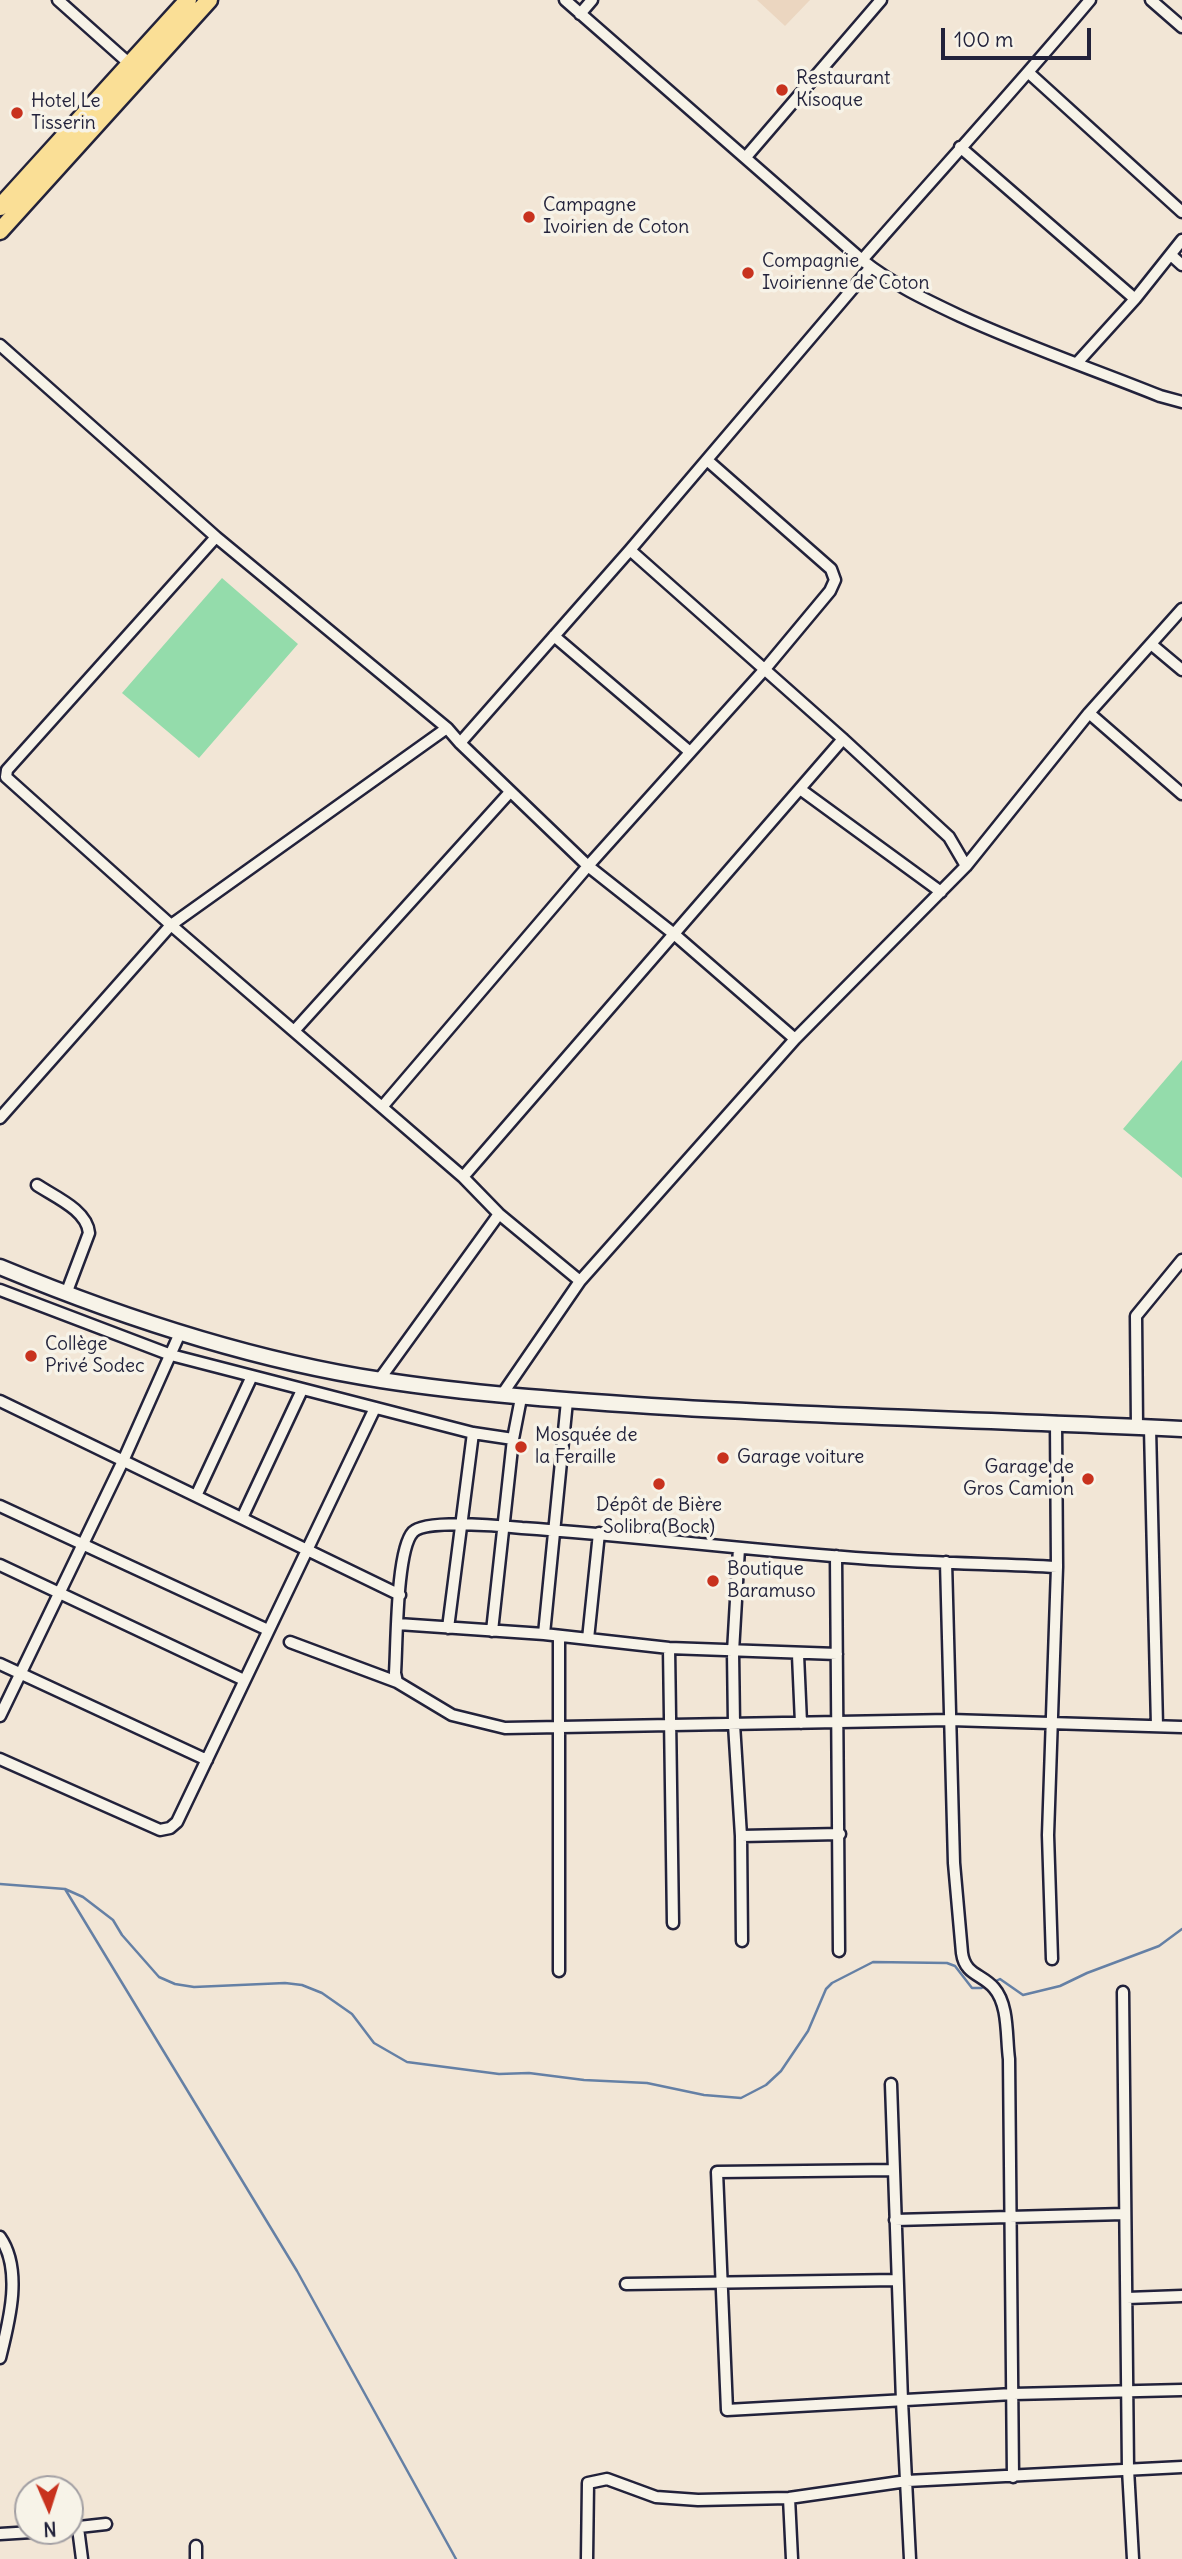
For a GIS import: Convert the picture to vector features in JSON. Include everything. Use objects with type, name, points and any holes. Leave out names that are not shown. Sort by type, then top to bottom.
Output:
[{"type":"main road","points":[[0,231],[137,70],[188,0]]},
{"type":"main road","points":[[0,207],[209,0]]},
{"type":"street","points":[[58,0],[137,70]]},
{"type":"street","points":[[565,0],[866,264],[923,299],[997,332],[1160,396],[1182,402]]},
{"type":"street","points":[[580,14],[592,0]]},
{"type":"street","points":[[746,157],[881,0]]},
{"type":"street","points":[[460,743],[707,460],[960,147],[1029,73],[1090,0]]},
{"type":"street","points":[[1152,0],[1182,27]]},
{"type":"street","points":[[1029,73],[1182,212]]},
{"type":"street","points":[[960,147],[1135,299]]},
{"type":"street","points":[[1077,363],[1135,299],[1182,240]]},
{"type":"street","points":[[1171,255],[1182,265]]},
{"type":"street","points":[[0,345],[216,537],[447,728],[588,866],[674,934],[795,1039]]},
{"type":"street","points":[[382,1107],[588,866],[765,669],[830,591],[835,580],[831,569],[707,460]]},
{"type":"street","points":[[216,537],[8,770],[6,777],[171,925],[463,1177],[499,1214],[580,1281]]},
{"type":"street","points":[[630,550],[949,837],[966,866]]},
{"type":"street","points":[[501,1396],[580,1281],[795,1039],[966,866],[1089,713],[1182,609]]},
{"type":"street","points":[[554,636],[690,752]]},
{"type":"street","points":[[1151,644],[1182,670]]},
{"type":"street","points":[[1089,713],[1182,794]]},
{"type":"street","points":[[0,1118],[171,925],[447,728]]},
{"type":"street","points":[[463,1177],[843,739]]},
{"type":"street","points":[[800,789],[941,892]]},
{"type":"street","points":[[294,1031],[510,792]]},
{"type":"street","points":[[37,1185],[83,1216],[89,1224],[89,1233],[66,1294]]},
{"type":"street","points":[[379,1380],[499,1214]]},
{"type":"street","points":[[1157,1726],[1144,1427],[1136,1316],[1182,1260]]},
{"type":"street","points":[[0,1267],[66,1294],[180,1333],[263,1356],[379,1380],[521,1398],[743,1412],[1056,1422],[1182,1429]]},
{"type":"street","points":[[0,1290],[172,1355],[473,1433],[513,1440]]},
{"type":"street","points":[[0,1716],[123,1461],[180,1333]]},
{"type":"street","points":[[196,1496],[252,1376]]},
{"type":"street","points":[[242,1518],[302,1390]]},
{"type":"street","points":[[492,1631],[513,1440],[521,1398]]},
{"type":"street","points":[[0,1401],[400,1595]]},
{"type":"street","points":[[544,1634],[567,1401]]},
{"type":"street","points":[[0,1759],[160,1830],[170,1828],[177,1822],[375,1408]]},
{"type":"street","points":[[1052,1959],[1048,1835],[1057,1567],[1056,1422]]},
{"type":"street","points":[[448,1628],[473,1433]]},
{"type":"street","points":[[0,1506],[268,1630]]},
{"type":"street","points":[[397,1682],[395,1673],[403,1552],[412,1533],[420,1527],[460,1524],[505,1526],[836,1556],[1057,1567]]},
{"type":"street","points":[[588,1639],[600,1533]]},
{"type":"street","points":[[739,1548],[733,1651],[734,1724],[741,1836],[742,1941]]},
{"type":"street","points":[[836,1556],[839,1951]]},
{"type":"street","points":[[946,1562],[954,1863],[963,1962],[968,1971],[993,1987],[1002,2002],[1009,2059],[1013,2477]]},
{"type":"street","points":[[0,1565],[244,1679]]},
{"type":"street","points":[[398,1624],[544,1634],[669,1648],[798,1655],[837,1654]]},
{"type":"street","points":[[559,1636],[559,1971]]},
{"type":"street","points":[[290,1642],[397,1682],[452,1715],[505,1728],[950,1720],[1182,1727]]},
{"type":"street","points":[[669,1648],[668,1726],[673,1923]]},
{"type":"street","points":[[798,1655],[801,1723]]},
{"type":"street","points":[[0,1664],[207,1760]]},
{"type":"street","points":[[741,1836],[840,1834]]},
{"type":"street","points":[[1124,1992],[1128,2469],[1133,2559]]},
{"type":"street","points":[[891,2084],[902,2401],[911,2559]]},
{"type":"street","points":[[894,2170],[717,2172],[727,2410],[1013,2394],[1182,2390]]},
{"type":"street","points":[[895,2220],[1124,2214]]},
{"type":"street","points":[[0,2237],[5,2244],[12,2277],[11,2314],[0,2358]]},
{"type":"street","points":[[626,2284],[897,2280]]},
{"type":"street","points":[[1126,2298],[1182,2296]]},
{"type":"street","points":[[587,2559],[588,2483],[607,2479],[656,2497],[698,2500],[789,2498],[907,2481],[1182,2467]]},
{"type":"street","points":[[789,2498],[792,2559]]},
{"type":"street","points":[[84,2527],[106,2524]]},
{"type":"street","points":[[196,2546],[196,2559]]},
{"type":"shaded area","points":[[757,0],[810,0],[785,26]]},
{"type":"green space","points":[[222,578],[298,644],[199,758],[122,693]]},
{"type":"green space","points":[[1182,1060],[1182,1178],[1123,1129]]},
{"type":"waterway","points":[[0,1884],[65,1889],[297,2271],[456,2559]]},
{"type":"waterway","points":[[65,1889],[83,1897],[113,1920],[122,1935],[159,1977],[175,1984],[194,1987],[285,1983],[302,1985],[322,1993],[352,2014],[374,2043],[407,2062],[499,2074],[529,2073],[584,2080],[647,2083],[704,2095],[741,2098],[766,2085],[781,2071],[808,2031],[826,1989],[832,1983],[873,1962],[947,1963],[955,1966],[972,1988],[986,1986]]},
{"type":"waterway","points":[[992,1983],[1000,1979],[1023,1995],[1060,1986],[1159,1946],[1182,1929]]},
{"type":"place","name":"Restaurant Kisoque","points":[[782,90]]},
{"type":"place","name":"Hotel Le Tisserin","points":[[17,113]]},
{"type":"place","name":"Campagne Ivoirien de Coton","points":[[529,217]]},
{"type":"place","name":"Compagnie Ivoirienne de Coton","points":[[748,273]]},
{"type":"place","name":"Collège Privé Sodec","points":[[31,1356]]},
{"type":"place","name":"Mosquée de la Feraille","points":[[521,1447]]},
{"type":"place","name":"Garage voiture","points":[[723,1458]]},
{"type":"place","name":"Garage de Gros Camion","points":[[1088,1479]]},
{"type":"place","name":"Dépôt de Bière Solibra(Bock)","points":[[659,1484]]},
{"type":"place","name":"Boutique Baramuso","points":[[713,1581]]}]
